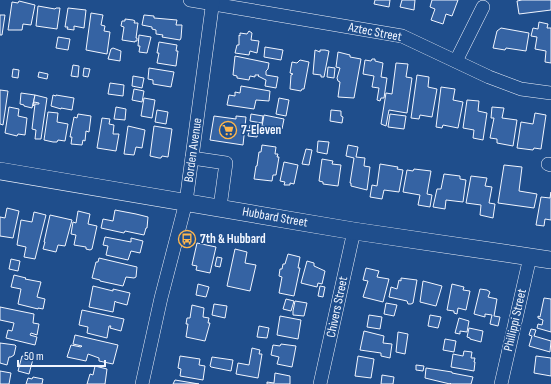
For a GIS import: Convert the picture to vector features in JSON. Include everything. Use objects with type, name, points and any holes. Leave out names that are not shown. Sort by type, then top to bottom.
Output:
[{"type":"main road","name":"Hubbard Street","points":[[0,171],[354,231],[551,260]]},
{"type":"street","name":"Aztec Street","points":[[190,0],[212,2],[402,36],[521,89],[551,93]]},
{"type":"street","name":"Borden Avenue","points":[[142,384],[161,298],[186,202],[212,2]]},
{"type":"street","points":[[456,61],[483,7]]},
{"type":"street","points":[[192,158],[226,163],[220,208]]},
{"type":"street","name":"Chivers Street","points":[[320,384],[354,231]]},
{"type":"street","name":"Phillippi Street","points":[[501,384],[530,257]]},
{"type":"building","points":[[375,0],[390,0],[389,7],[374,4]]},
{"type":"building","points":[[402,0],[415,0],[414,10],[400,7]]},
{"type":"building","points":[[432,0],[458,0],[452,16],[446,14],[443,24],[431,20],[435,9],[430,7]]},
{"type":"building","points":[[551,0],[551,10],[519,14],[517,1]]},
{"type":"building","points":[[19,1],[35,5],[31,25],[23,24],[22,30],[8,30],[12,2],[18,3]]},
{"type":"building","points":[[38,6],[55,9],[60,8],[57,29],[36,26]]},
{"type":"building","points":[[68,8],[86,10],[84,28],[74,26],[74,30],[67,29],[68,27],[65,27]]},
{"type":"building","points":[[91,13],[103,15],[101,25],[105,26],[104,31],[110,32],[107,54],[86,50]]},
{"type":"building","points":[[0,15],[5,15],[2,35],[0,35]]},
{"type":"building","points":[[144,15],[154,16],[154,18],[177,20],[176,25],[182,25],[180,40],[162,37],[163,35],[156,34],[156,30],[152,29],[152,27],[142,25]]},
{"type":"building","points":[[125,19],[133,20],[135,21],[134,23],[138,23],[137,41],[135,42],[122,40],[124,27],[121,26],[122,21],[125,21]]},
{"type":"building","points":[[539,22],[548,24],[547,28],[551,28],[551,63],[545,62],[546,51],[535,49],[537,37],[531,36],[533,28],[538,29]]},
{"type":"building","points":[[501,28],[529,33],[526,51],[493,48],[497,31]]},
{"type":"building","points":[[249,31],[252,33],[251,40],[259,41],[257,53],[250,51],[249,55],[235,53],[237,45],[239,45],[240,33],[247,34]]},
{"type":"building","points":[[139,35],[151,37],[147,53],[139,52]]},
{"type":"building","points":[[58,37],[70,39],[68,50],[56,48]]},
{"type":"building","points":[[159,42],[177,45],[176,51],[178,51],[176,66],[157,63]]},
{"type":"building","points":[[265,47],[283,50],[281,60],[264,57]]},
{"type":"building","points":[[113,48],[121,51],[120,61],[108,59],[111,49]]},
{"type":"building","points":[[315,50],[320,52],[320,50],[329,51],[324,77],[313,74]]},
{"type":"building","points":[[338,52],[350,55],[350,57],[361,59],[354,98],[338,97],[340,82],[337,78],[340,68],[336,67]]},
{"type":"building","points":[[235,56],[269,63],[266,75],[278,77],[276,88],[265,86],[266,80],[258,76],[259,75],[255,75],[255,77],[250,76],[249,80],[237,78],[237,76],[233,75]]},
{"type":"building","points":[[372,59],[383,63],[381,77],[387,78],[384,98],[381,98],[380,101],[377,100],[379,88],[372,87],[374,76],[363,74],[365,60],[371,61]]},
{"type":"building","points":[[300,60],[309,62],[304,89],[301,91],[290,89],[291,75],[293,74],[290,73],[292,62],[297,63]]},
{"type":"building","points":[[396,63],[408,64],[406,77],[412,78],[407,113],[389,110],[386,126],[381,124],[386,93],[392,94]]},
{"type":"building","points":[[73,65],[79,66],[78,77],[71,76]]},
{"type":"building","points":[[328,67],[335,68],[334,78],[327,77]]},
{"type":"building","points":[[84,68],[90,69],[88,77],[83,76]]},
{"type":"building","points":[[149,68],[174,72],[171,87],[153,84],[153,80],[148,79]]},
{"type":"building","points":[[13,69],[19,70],[18,78],[12,77]]},
{"type":"building","points":[[39,72],[48,74],[47,79],[38,77]]},
{"type":"building","points":[[417,75],[429,77],[428,87],[437,89],[432,117],[420,115],[419,119],[411,118]]},
{"type":"building","points":[[133,76],[144,78],[142,88],[132,86]]},
{"type":"building","points":[[110,83],[124,85],[123,96],[108,94]]},
{"type":"building","points":[[241,86],[270,91],[269,101],[256,100],[254,109],[227,105],[229,95],[235,96],[235,92],[240,93]]},
{"type":"building","points":[[441,87],[455,89],[453,100],[463,102],[458,128],[443,125],[442,128],[436,127]]},
{"type":"building","points":[[134,89],[144,91],[142,102],[132,100]]},
{"type":"building","points":[[0,90],[8,91],[3,125],[0,124]]},
{"type":"building","points":[[21,93],[35,95],[32,108],[20,104]]},
{"type":"building","points":[[35,95],[47,98],[41,139],[35,139],[36,130],[32,129],[35,104],[39,104],[34,102],[34,106],[33,105]]},
{"type":"building","points":[[53,95],[74,98],[72,110],[51,106]]},
{"type":"building","points":[[144,98],[155,100],[152,118],[141,116]]},
{"type":"building","points":[[279,98],[289,100],[286,116],[276,114]]},
{"type":"building","points":[[467,100],[479,101],[478,111],[487,113],[483,140],[473,138],[474,130],[463,128]]},
{"type":"building","points":[[9,107],[19,109],[18,116],[27,118],[25,135],[18,134],[17,136],[5,133]]},
{"type":"building","points":[[116,107],[126,109],[125,120],[114,119]]},
{"type":"building","points":[[492,107],[504,108],[502,118],[517,120],[513,146],[497,143],[497,139],[490,138],[494,118],[491,118]]},
{"type":"building","points":[[157,110],[168,112],[166,124],[155,122]]},
{"type":"building","points":[[331,110],[341,111],[341,116],[343,117],[342,123],[330,121]]},
{"type":"building","points":[[48,112],[58,113],[57,122],[68,124],[65,141],[58,140],[57,142],[53,142],[44,140]]},
{"type":"building","points":[[535,113],[546,115],[541,149],[534,148],[533,150],[517,148],[521,122],[533,124]]},
{"type":"building","points":[[78,114],[91,116],[89,132],[86,131],[85,141],[83,140],[82,145],[71,144],[72,137],[70,137],[74,117],[77,118]]},
{"type":"building","points":[[251,114],[263,116],[262,123],[250,121]]},
{"type":"building","points":[[390,114],[406,116],[404,129],[388,127]]},
{"type":"building","points":[[264,115],[284,119],[282,129],[262,126]]},
{"type":"building","name":"7-Eleven","points":[[214,116],[236,119],[236,116],[246,117],[243,145],[210,140]]},
{"type":"building","points":[[102,118],[110,119],[109,124],[114,125],[113,134],[119,134],[116,151],[97,148]]},
{"type":"building","points":[[250,125],[259,127],[257,137],[248,136]]},
{"type":"building","points":[[128,126],[145,130],[142,148],[136,147],[134,155],[124,154]]},
{"type":"building","points":[[154,126],[172,129],[168,157],[162,156],[159,158],[150,156]]},
{"type":"building","points":[[318,141],[329,142],[327,154],[317,152]]},
{"type":"building","points":[[262,145],[276,147],[275,154],[278,154],[277,157],[279,157],[276,175],[273,175],[272,181],[254,179],[259,152],[261,152]]},
{"type":"building","points":[[348,145],[358,147],[356,157],[365,158],[364,166],[370,167],[367,190],[351,186],[350,183],[354,158],[346,156]]},
{"type":"building","points":[[306,149],[312,150],[309,165],[302,164]]},
{"type":"building","points":[[322,159],[333,161],[332,164],[341,165],[338,186],[323,184],[323,182],[319,181]]},
{"type":"building","points":[[284,162],[298,165],[294,184],[290,183],[290,185],[284,185],[285,182],[280,181]]},
{"type":"building","points":[[380,164],[398,167],[397,169],[403,170],[399,192],[384,190],[382,199],[370,197],[372,185],[377,186]]},
{"type":"building","points":[[504,165],[522,167],[519,191],[537,194],[534,208],[498,203]]},
{"type":"building","points":[[414,169],[431,171],[427,194],[432,195],[430,207],[418,205],[420,195],[403,192],[407,170],[413,171]]},
{"type":"building","points":[[444,174],[460,176],[460,179],[466,180],[463,202],[446,200],[445,209],[433,207],[437,189],[441,189]]},
{"type":"building","points":[[471,176],[487,178],[485,186],[492,187],[489,203],[495,204],[493,218],[480,215],[481,205],[466,203]]},
{"type":"building","points":[[551,192],[551,220],[545,219],[544,226],[536,225],[541,197],[550,198]]},
{"type":"building","points":[[7,208],[19,211],[13,238],[0,236],[0,217],[5,218]]},
{"type":"building","points":[[115,210],[148,217],[147,228],[144,235],[125,231],[124,233],[101,228],[103,219],[113,221]]},
{"type":"building","points":[[78,211],[90,214],[88,224],[97,226],[92,249],[90,250],[86,249],[86,247],[74,245],[76,235],[71,234],[73,222],[76,223]]},
{"type":"building","points":[[34,212],[46,215],[35,259],[24,257],[26,247],[17,245],[21,220],[32,222]]},
{"type":"building","points":[[50,215],[72,220],[65,246],[58,245],[56,252],[43,249]]},
{"type":"building","points":[[105,237],[131,242],[131,238],[143,241],[140,253],[131,251],[128,260],[106,255],[108,246],[103,245]]},
{"type":"building","points":[[197,243],[216,247],[210,273],[196,270],[197,266],[192,265]]},
{"type":"building","points":[[235,249],[247,252],[245,263],[256,265],[250,291],[227,286]]},
{"type":"building","points":[[288,254],[300,257],[298,268],[300,268],[294,296],[279,293],[282,277],[279,276],[280,269],[282,269],[283,264],[285,264]]},
{"type":"building","points":[[217,257],[222,258],[220,267],[215,266]]},
{"type":"building","points":[[99,258],[137,267],[136,277],[126,277],[123,286],[92,278],[96,262],[98,262]]},
{"type":"building","points":[[11,259],[20,261],[18,271],[9,269]]},
{"type":"building","points":[[307,261],[314,263],[314,266],[325,271],[322,284],[318,283],[317,287],[301,283]]},
{"type":"building","points":[[366,268],[379,271],[377,277],[389,279],[383,302],[363,297],[368,281],[363,280]]},
{"type":"building","points":[[14,275],[41,282],[37,297],[45,299],[43,309],[18,304],[21,289],[11,287]]},
{"type":"building","points":[[401,278],[417,280],[413,303],[411,304],[408,304],[407,301],[389,297],[391,287],[397,289]]},
{"type":"building","points":[[423,281],[442,286],[436,306],[420,302]]},
{"type":"building","points":[[198,284],[209,287],[206,297],[196,295]]},
{"type":"building","points":[[452,284],[464,287],[463,290],[470,291],[466,310],[458,308],[457,314],[454,313],[454,311],[447,310]]},
{"type":"building","points":[[93,286],[130,293],[127,305],[115,301],[113,312],[89,307]]},
{"type":"building","points":[[320,286],[325,287],[323,297],[318,296]]},
{"type":"building","points":[[480,289],[490,292],[488,297],[497,299],[494,316],[500,317],[498,326],[490,324],[492,315],[485,314],[485,317],[474,314]]},
{"type":"building","points":[[544,298],[551,299],[551,332],[537,328],[538,324],[542,325],[543,320],[538,318],[538,316],[540,317]]},
{"type":"building","points":[[286,299],[294,301],[291,311],[283,309]]},
{"type":"building","points":[[295,301],[307,303],[304,316],[293,315]]},
{"type":"building","points":[[386,303],[397,305],[394,316],[384,314]]},
{"type":"building","points":[[214,304],[227,306],[225,318],[212,315]]},
{"type":"building","points":[[192,305],[204,308],[203,317],[209,318],[208,323],[210,323],[205,341],[186,337],[188,324],[186,324],[187,318],[190,318]]},
{"type":"building","points":[[0,307],[34,314],[33,323],[39,324],[37,335],[31,333],[30,335],[37,337],[35,345],[6,338],[8,330],[12,331],[14,323],[0,320]]},
{"type":"building","points":[[82,310],[124,319],[121,331],[110,328],[111,326],[109,326],[107,338],[87,333],[88,327],[79,325]]},
{"type":"building","points":[[369,315],[382,317],[380,329],[367,327]]},
{"type":"building","points":[[430,315],[441,317],[438,328],[428,326]]},
{"type":"building","points":[[280,316],[301,320],[298,339],[277,335]]},
{"type":"building","points":[[459,318],[469,321],[467,332],[460,331],[460,334],[455,333]]},
{"type":"building","points":[[259,326],[269,328],[267,338],[257,337]]},
{"type":"building","points":[[469,328],[483,331],[481,342],[467,337]]},
{"type":"building","points":[[531,329],[536,330],[534,336],[551,341],[550,352],[529,346],[532,336],[529,335]]},
{"type":"building","points":[[364,331],[384,336],[383,343],[392,344],[390,358],[381,356],[381,353],[360,350]]},
{"type":"building","points":[[398,332],[408,334],[405,354],[396,352]]},
{"type":"building","points":[[75,335],[118,345],[113,364],[99,361],[99,358],[88,354],[86,361],[67,357],[71,345],[82,346],[73,344]]},
{"type":"building","points":[[445,339],[456,341],[454,352],[443,350]]},
{"type":"building","points":[[0,343],[16,346],[14,355],[9,357],[7,365],[0,363]]},
{"type":"building","points":[[281,344],[296,346],[292,367],[277,364],[279,357],[271,355],[273,345],[280,346]]},
{"type":"building","points":[[252,348],[260,350],[259,354],[262,354],[258,378],[236,374],[238,363],[249,365]]},
{"type":"building","points":[[464,351],[472,352],[471,358],[475,358],[474,371],[451,367],[453,354],[463,356]]},
{"type":"building","points":[[22,356],[33,359],[29,374],[18,371]]},
{"type":"building","points":[[180,356],[200,359],[199,365],[205,366],[203,380],[180,376],[181,369],[178,368]]},
{"type":"building","points":[[358,356],[374,359],[371,378],[355,376]]},
{"type":"building","points":[[536,356],[551,358],[551,376],[534,373]]},
{"type":"building","points":[[212,357],[233,360],[231,371],[211,367]]},
{"type":"building","points":[[416,365],[424,366],[423,371],[416,370]]},
{"type":"building","points":[[95,366],[107,369],[105,384],[87,384],[90,374],[93,375]]},
{"type":"building","points":[[426,368],[473,377],[471,384],[450,384],[425,378]]},
{"type":"building","points":[[0,371],[11,373],[9,384],[0,384]]},
{"type":"building","points":[[275,373],[290,376],[290,384],[267,384],[267,382],[274,383]]},
{"type":"building","points":[[382,375],[394,377],[393,384],[381,384]]},
{"type":"building","points":[[33,377],[43,379],[42,384],[26,384],[28,378],[32,379]]},
{"type":"building","points":[[175,380],[199,384],[173,384]]},
{"type":"place","name":"7-Eleven","points":[[228,130]]},
{"type":"place","name":"7th & Hubbard","points":[[187,239]]}]
